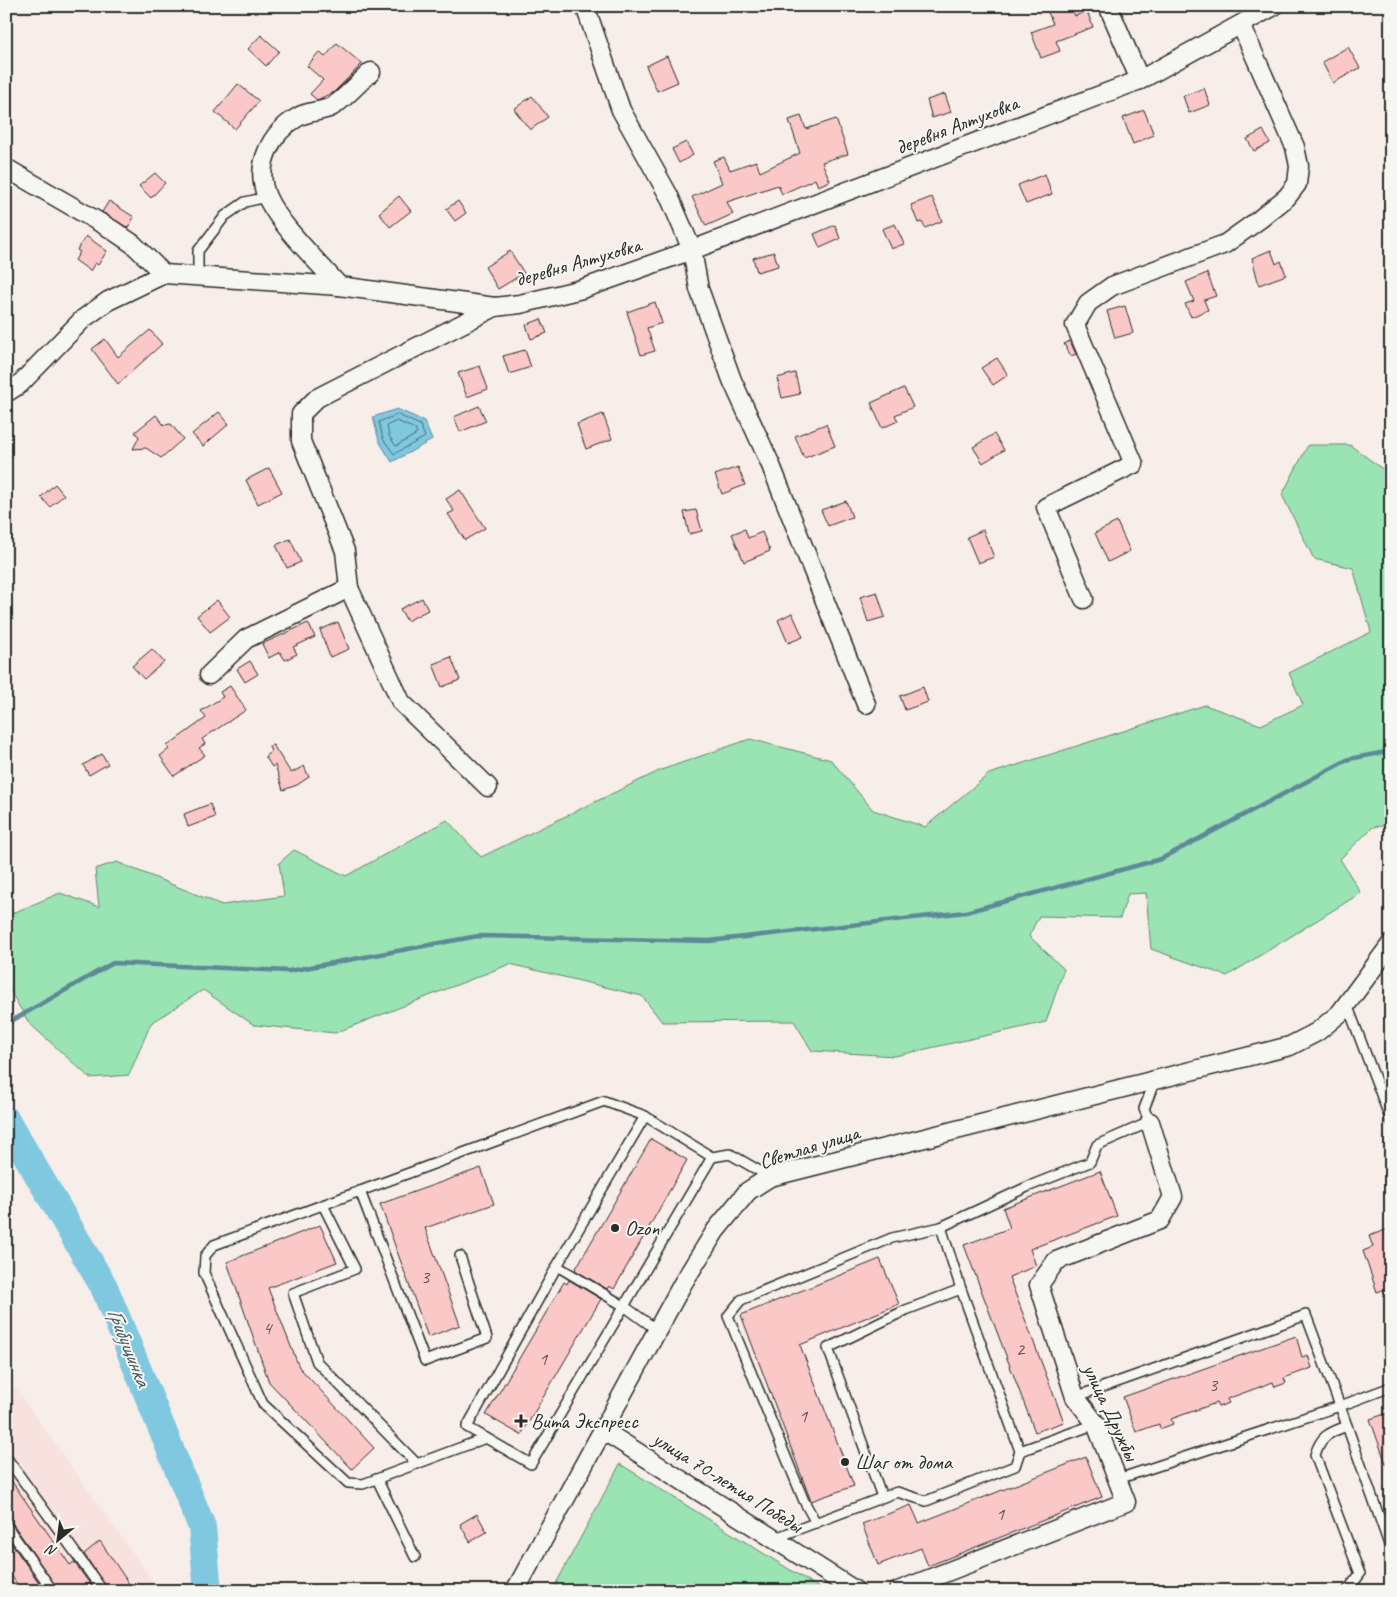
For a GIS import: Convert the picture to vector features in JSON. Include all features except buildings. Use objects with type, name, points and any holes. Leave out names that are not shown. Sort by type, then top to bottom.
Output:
[{"type":"street","points":[[585,6],[621,110],[669,196],[692,250],[699,289],[732,380],[770,463],[866,704]]},
{"type":"street","points":[[1108,6],[1140,80]]},
{"type":"street","name":"деревня Алтуховка","points":[[488,787],[401,702],[349,588],[345,551],[301,441],[301,414],[316,398],[495,306],[520,304],[582,289],[692,250],[1140,80],[1274,6]]},
{"type":"street","points":[[1084,599],[1046,507],[1134,464],[1075,325],[1088,303],[1112,286],[1225,244],[1274,208],[1287,197],[1297,184],[1299,166],[1295,147],[1242,25]]},
{"type":"street","points":[[339,286],[280,218],[267,198],[262,174],[264,158],[270,144],[281,130],[299,116],[332,107],[370,72]]},
{"type":"street","points":[[6,168],[111,229],[133,244],[164,274]]},
{"type":"street","points":[[6,393],[20,384],[84,318],[122,293],[164,274],[339,286],[495,306]]},
{"type":"street","points":[[209,675],[246,639],[349,588]]},
{"type":"street","name":"Светлая улица","points":[[604,1431],[683,1282],[716,1230],[748,1191],[770,1178],[1156,1078],[1290,1046],[1317,1032],[1347,1004],[1391,944]]},
{"type":"street","name":"улица Дружбы","points":[[898,1591],[1126,1502],[1096,1424],[1075,1397],[1039,1285],[1056,1261],[1160,1220],[1173,1197],[1150,1122]]},
{"type":"street","points":[[515,1591],[604,1431]]},
{"type":"street","name":"улица 70-летия Победы","points":[[604,1431],[856,1591]]},
{"type":"lane","points":[[198,276],[198,251],[225,216],[245,202],[267,198]]},
{"type":"lane","points":[[1347,1004],[1391,1121]]},
{"type":"lane","points":[[816,1523],[804,1500],[728,1316],[742,1300],[892,1238],[942,1227],[1027,1188],[1090,1162],[1097,1144],[1150,1122],[1144,1109],[1156,1078]]},
{"type":"lane","points":[[486,1438],[364,1484],[348,1483],[263,1404],[204,1273],[205,1256],[214,1244],[604,1101],[645,1116],[712,1156],[730,1154],[770,1178]]},
{"type":"lane","points":[[645,1116],[557,1266],[467,1427],[531,1464],[712,1156]]},
{"type":"lane","points":[[360,1191],[424,1361],[487,1338],[460,1256]]},
{"type":"lane","points":[[323,1205],[355,1269],[293,1293],[317,1362],[417,1464]]},
{"type":"lane","points":[[775,1538],[896,1492],[926,1501],[1015,1466],[1020,1450],[961,1289],[942,1227]]},
{"type":"lane","points":[[557,1266],[624,1306],[657,1330]]},
{"type":"lane","points":[[882,1497],[828,1348],[906,1310],[961,1289]]},
{"type":"lane","points":[[1075,1397],[1306,1315],[1391,1550]]},
{"type":"lane","points":[[1118,1479],[1391,1388]]},
{"type":"lane","points":[[1020,1450],[1096,1424]]},
{"type":"lane","points":[[1347,1426],[1326,1434],[1319,1442],[1315,1455],[1360,1574],[1347,1591]]},
{"type":"lane","points":[[6,1457],[103,1591]]},
{"type":"lane","points":[[377,1479],[415,1557]]},
{"type":"lane","points":[[6,1524],[53,1591]]},
{"type":"shaded area","points":[[6,1375],[160,1591],[6,1591]]},
{"type":"green space","points":[[829,6],[886,6],[886,9],[842,11]]},
{"type":"green space","points":[[1308,445],[1350,445],[1388,473],[1391,472],[1391,825],[1373,827],[1340,859],[1361,893],[1227,976],[1151,949],[1146,893],[1128,894],[1120,918],[1039,916],[1029,936],[1064,969],[1046,1022],[895,1056],[812,1051],[794,1021],[662,1022],[642,996],[510,964],[335,1033],[254,1025],[203,990],[151,1023],[129,1075],[90,1078],[29,1023],[6,984],[6,916],[60,893],[99,907],[95,869],[117,862],[222,905],[284,896],[279,863],[294,850],[346,876],[447,820],[481,857],[661,770],[750,739],[831,760],[873,810],[925,827],[989,774],[1205,705],[1261,725],[1303,705],[1289,673],[1371,632],[1353,568],[1314,559],[1282,495]]},
{"type":"green space","points":[[620,1464],[824,1591],[552,1591]]},
{"type":"water","points":[[397,409],[424,421],[432,440],[392,462],[379,441],[373,417]]},
{"type":"waterway","points":[[6,1024],[113,963],[289,971],[478,936],[709,941],[966,912],[1161,859],[1349,759],[1391,751]]},
{"type":"waterway","name":"Грибущинка","points":[[6,1120],[104,1287],[202,1527],[208,1591]]},
{"type":"place","name":"Ozon","points":[[615,1228]]},
{"type":"place","name":"Вита Экспресс","points":[[521,1421]]},
{"type":"place","name":"Шаг от дома","points":[[845,1462]]}]
